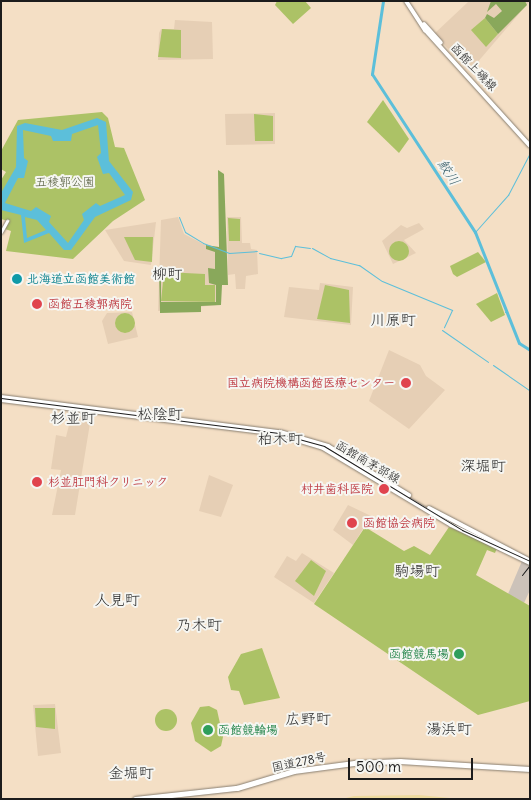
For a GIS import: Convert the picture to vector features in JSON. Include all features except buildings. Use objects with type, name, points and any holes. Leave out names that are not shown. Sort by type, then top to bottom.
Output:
[{"type":"highway","name":"国道278号","points":[[135,799],[237,788],[295,771],[355,763],[400,761],[530,770]]},
{"type":"main road","name":"函館上磯線","points":[[408,1],[426,27],[530,142]]},
{"type":"main road","name":"函館上磯線","points":[[408,1],[425,30],[530,146]]},
{"type":"main road","points":[[1,232],[7,222]]},
{"type":"main road","name":"函館南茅部線","points":[[1,398],[278,432],[324,445],[452,523],[530,561]]},
{"type":"shaded area","points":[[530,1],[470,71],[434,34],[468,2]]},
{"type":"shaded area","points":[[175,20],[212,22],[213,59],[158,60],[159,33],[161,29],[174,29]]},
{"type":"shaded area","points":[[275,113],[275,144],[226,145],[225,114]]},
{"type":"shaded area","points":[[178,217],[184,234],[217,251],[217,305],[158,311],[161,220]]},
{"type":"shaded area","points":[[227,217],[241,217],[242,243],[250,243],[251,249],[257,250],[258,274],[246,276],[245,289],[236,289],[235,274],[228,275]]},
{"type":"shaded area","points":[[156,222],[151,265],[124,261],[105,230]]},
{"type":"shaded area","points":[[419,223],[424,229],[404,240],[416,253],[393,264],[382,241],[401,225],[407,228]]},
{"type":"shaded area","points":[[320,283],[353,287],[351,325],[284,317],[289,287],[319,290]]},
{"type":"shaded area","points":[[132,312],[138,337],[108,344],[102,321],[107,313]]},
{"type":"shaded area","name":"国立病院機構函館医療センター","points":[[389,350],[420,365],[426,376],[445,390],[409,429],[369,401]]},
{"type":"shaded area","points":[[73,409],[92,411],[75,515],[52,515],[61,470],[51,469],[56,435],[66,437]]},
{"type":"shaded area","points":[[209,475],[233,485],[221,517],[199,511]]},
{"type":"shaded area","name":"函館協会病院","points":[[348,505],[371,516],[353,545],[333,530]]},
{"type":"shaded area","points":[[302,553],[334,573],[314,603],[274,577],[287,556],[296,561]]},
{"type":"shaded area","points":[[522,561],[530,565],[530,590],[524,603],[508,594]]},
{"type":"shaded area","points":[[55,704],[61,753],[38,756],[33,705]]},
{"type":"green space","points":[[277,1],[305,1],[311,8],[293,24],[275,5]]},
{"type":"green space","points":[[491,1],[525,1],[527,5],[498,34],[485,18],[487,14],[494,18],[502,11],[496,4],[487,12]]},
{"type":"green space","points":[[485,18],[498,34],[486,47],[471,30]]},
{"type":"green space","points":[[162,29],[181,30],[181,58],[158,57]]},
{"type":"green space","points":[[383,100],[409,139],[399,153],[367,122]]},
{"type":"green space","name":"五稜郭公園","points":[[102,112],[108,118],[115,147],[124,148],[145,200],[113,221],[73,259],[6,251],[11,231],[5,229],[8,221],[1,219],[1,180],[6,172],[1,169],[1,151],[18,120]]},
{"type":"green space","points":[[254,114],[273,116],[273,141],[255,141]]},
{"type":"green space","points":[[218,170],[224,174],[228,285],[222,285],[221,305],[201,306],[201,312],[160,313],[159,270],[178,271],[161,275],[161,302],[216,302],[216,285],[209,283],[208,268],[215,269],[215,252],[206,249],[206,245],[219,247]]},
{"type":"green space","points":[[228,218],[240,219],[240,241],[229,241]]},
{"type":"green space","points":[[124,237],[153,237],[152,262],[135,260]]},
{"type":"green space","points":[[399,241],[406,244],[409,251],[406,258],[399,261],[392,258],[389,251],[392,244]]},
{"type":"green space","points":[[478,252],[486,262],[457,277],[453,274],[450,266]]},
{"type":"green space","points":[[164,272],[205,274],[205,285],[215,285],[215,302],[161,301]]},
{"type":"green space","points":[[325,285],[349,290],[350,323],[317,319]]},
{"type":"green space","points":[[497,293],[505,315],[491,322],[476,304]]},
{"type":"green space","points":[[125,313],[132,316],[135,323],[132,330],[125,333],[118,330],[115,323],[118,316]]},
{"type":"green space","name":"函館競馬場","points":[[365,527],[404,551],[414,546],[430,555],[449,527],[497,548],[495,553],[487,550],[476,575],[530,606],[530,701],[478,715],[314,604]]},
{"type":"green space","points":[[311,560],[326,571],[314,596],[295,581]]},
{"type":"green space","points":[[262,648],[280,698],[244,705],[239,691],[231,690],[228,677],[241,654]]},
{"type":"green space","name":"函館競輪場","points":[[209,706],[217,710],[223,737],[221,746],[211,752],[195,741],[191,723],[200,707]]},
{"type":"green space","points":[[35,708],[55,708],[55,729],[36,727]]},
{"type":"green space","points":[[166,709],[174,712],[177,720],[174,728],[166,731],[158,728],[155,720],[158,712]]},
{"type":"sand","points":[[419,795],[460,799],[342,799],[354,796]]},
{"type":"water","points":[[97,118],[106,122],[109,161],[133,192],[131,200],[95,217],[71,250],[64,250],[49,233],[24,243],[21,215],[1,210],[1,193],[16,167],[17,126],[25,123],[62,130]],"holes":[[[98,125],[101,153],[97,157],[103,174],[109,173],[125,195],[100,206],[96,203],[82,214],[84,220],[68,243],[49,222],[51,216],[36,207],[31,211],[5,203],[18,178],[24,178],[28,161],[24,158],[23,130],[51,136],[53,141],[71,141],[72,134]],[[25,217],[37,220],[46,230],[27,238]]]},
{"type":"waterway","name":"鮫川","points":[[383,1],[372,74],[475,232],[519,343],[530,350]]},
{"type":"waterway","points":[[475,232],[508,195],[530,153]]},
{"type":"waterway","points":[[179,217],[185,232],[203,243],[229,253],[257,251]]},
{"type":"waterway","points":[[259,253],[281,258],[291,256],[295,246],[310,248]]},
{"type":"waterway","points":[[312,248],[330,258],[359,265],[382,281],[452,310],[444,327]]},
{"type":"waterway","points":[[442,330],[488,362]]},
{"type":"waterway","points":[[493,365],[529,390]]},
{"type":"tram line","points":[[1,398],[277,433],[324,446],[462,530],[530,561]]},
{"type":"tram line","points":[[522,575],[529,566]]},
{"type":"place","name":"北海道立函館美術館","points":[[17,279]]},
{"type":"place","name":"函館五稜郭病院","points":[[37,304]]},
{"type":"place","name":"国立病院機構函館医療センター","points":[[406,383]]},
{"type":"place","name":"杉並肛門科クリニック","points":[[37,482]]},
{"type":"place","name":"村井歯科医院","points":[[384,489]]},
{"type":"place","name":"函館協会病院","points":[[352,523]]},
{"type":"place","name":"函館競馬場","points":[[459,654]]},
{"type":"place","name":"函館競輪場","points":[[208,730]]},
{"type":"district","name":"柳町","points":[[167,274]]},
{"type":"district","name":"川原町","points":[[393,320]]},
{"type":"district","name":"松陰町","points":[[160,414]]},
{"type":"district","name":"杉並町","points":[[73,418]]},
{"type":"district","name":"柏木町","points":[[280,439]]},
{"type":"district","name":"深堀町","points":[[483,466]]},
{"type":"district","name":"駒場町","points":[[417,571]]},
{"type":"district","name":"人見町","points":[[117,600]]},
{"type":"district","name":"乃木町","points":[[199,625]]},
{"type":"district","name":"広野町","points":[[308,719]]},
{"type":"district","name":"湯浜町","points":[[449,729]]},
{"type":"district","name":"金堀町","points":[[131,773]]}]
